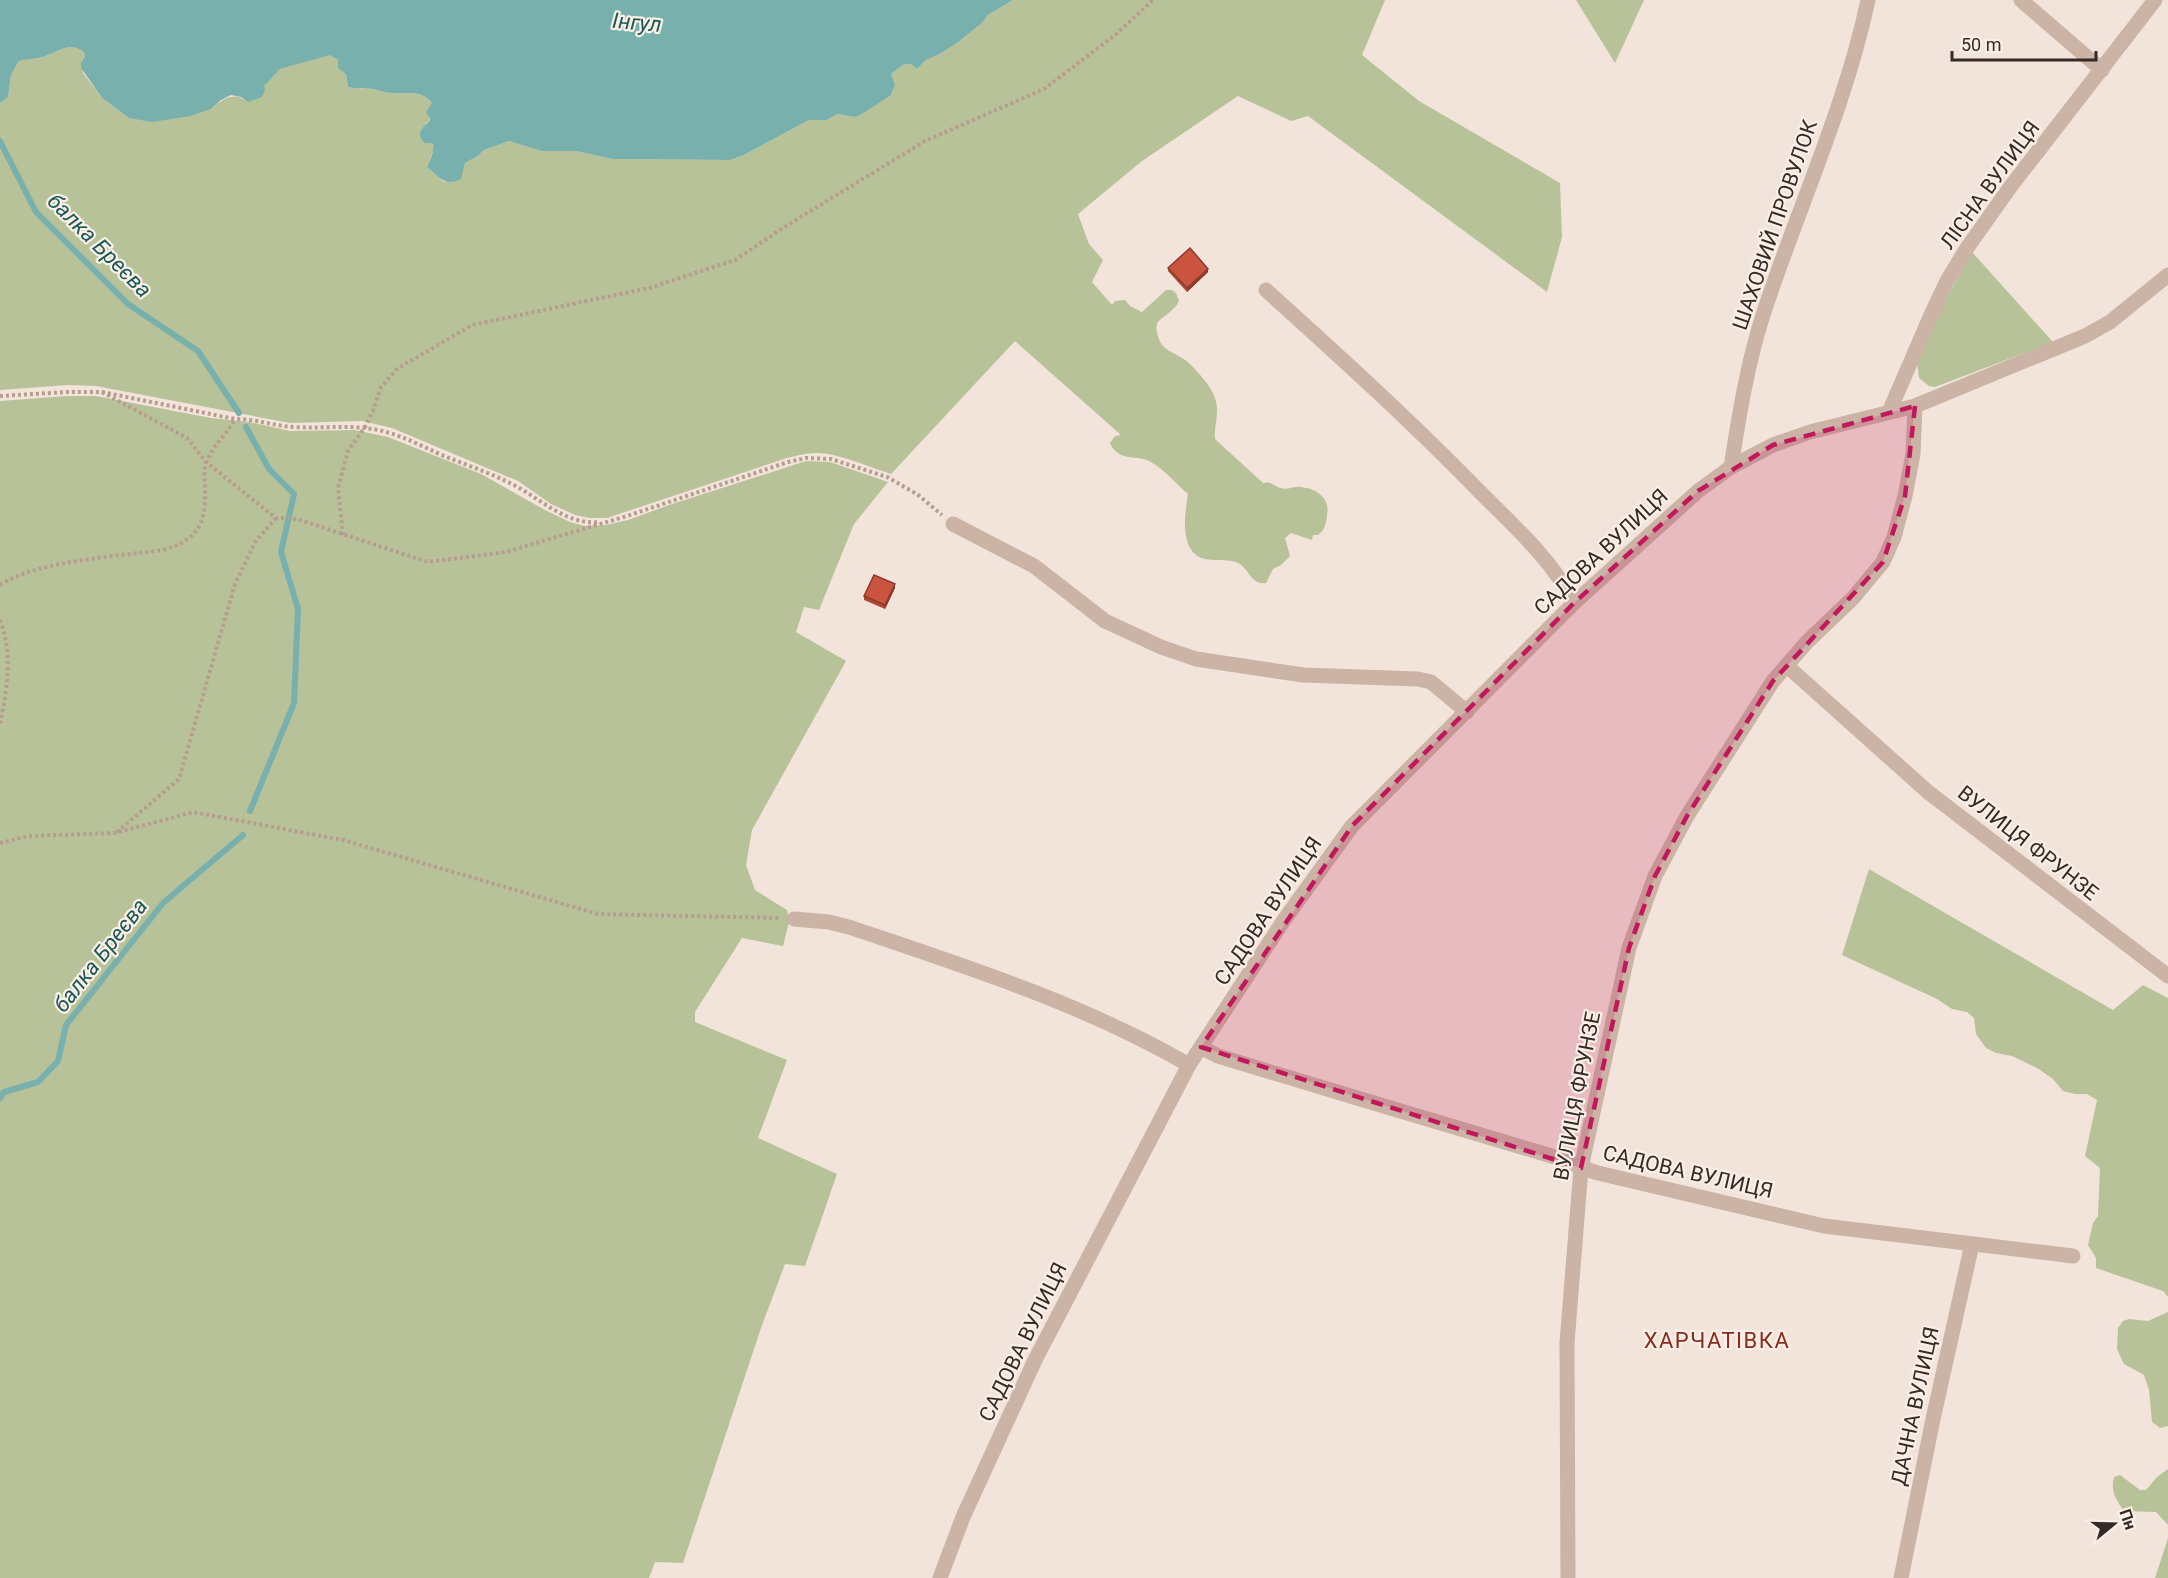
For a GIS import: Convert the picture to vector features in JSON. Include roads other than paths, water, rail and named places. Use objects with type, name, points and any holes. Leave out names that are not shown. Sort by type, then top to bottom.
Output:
[{"type":"street","name":"ШАХОВИЙ ПРОВУЛОК","points":[[1731,467],[1742,397],[1763,316],[1842,97],[1859,41],[1868,0]]},
{"type":"street","points":[[2021,0],[2102,70]]},
{"type":"street","name":"ЛІСНА ВУЛИЦЯ","points":[[1889,412],[1947,281],[1967,248],[2011,186],[2155,0]]},
{"type":"street","name":"САДОВА ВУЛИЦЯ","points":[[940,1578],[963,1517],[1035,1360],[1189,1065],[1284,920],[1352,826],[1574,603],[1698,491],[1731,467],[1773,445],[1810,432],[1915,406],[2085,336],[2110,322],[2168,275]]},
{"type":"street","points":[[1266,290],[1421,432],[1508,520],[1559,578],[1574,603]]},
{"type":"street","name":"ВУЛИЦЯ ФРУНЗЕ","points":[[1568,1578],[1567,1343],[1581,1168],[1629,948],[1655,876],[1687,816],[1773,681],[1807,642],[1853,598],[1883,562],[1894,537],[1905,496],[1913,454],[1915,406]]},
{"type":"street","points":[[953,524],[1034,566],[1106,621],[1170,650],[1196,659],[1303,675],[1418,679],[1431,682],[1467,712]]},
{"type":"street","name":"ВУЛИЦЯ ФРУНЗЕ","points":[[1786,666],[1928,792],[2168,976]]},
{"type":"street","points":[[794,919],[830,922],[852,928],[1015,983],[1090,1014],[1189,1065]]},
{"type":"street","name":"САДОВА ВУЛИЦЯ","points":[[1201,1047],[1218,1056],[1459,1130],[1559,1158],[1581,1168],[1824,1226],[2073,1256]]},
{"type":"street","name":"ДАЧНА ВУЛИЦЯ","points":[[1900,1578],[1972,1244]]},
{"type":"water","name":"Інгул","points":[[0,0],[1013,0],[988,15],[982,23],[957,43],[926,60],[917,69],[911,64],[902,65],[891,74],[895,85],[890,96],[860,115],[855,117],[837,114],[827,120],[809,120],[744,155],[730,160],[612,159],[576,151],[541,151],[509,141],[484,150],[465,163],[461,179],[451,182],[442,180],[427,167],[433,145],[425,143],[420,134],[422,128],[430,121],[426,112],[432,103],[418,94],[389,93],[348,87],[346,74],[338,68],[338,60],[330,55],[280,69],[264,86],[262,97],[248,102],[241,97],[231,95],[211,109],[190,116],[152,122],[129,118],[102,98],[81,68],[81,62],[85,57],[84,52],[68,47],[43,57],[19,61],[11,75],[8,97],[0,103]]},
{"type":"waterway","name":"балка Бреєва","points":[[0,141],[36,212],[128,304],[198,351],[239,413]]},
{"type":"waterway","name":"балка Бреєва","points":[[246,427],[269,469],[294,494],[281,552],[298,609],[294,703],[250,811]]},
{"type":"waterway","name":"балка Бреєва","points":[[0,1098],[4,1092],[38,1082],[58,1061],[66,1025],[163,903],[243,835]]},
{"type":"district","name":"ХАРЧАТІВКА","points":[[1717,1340]]}]
